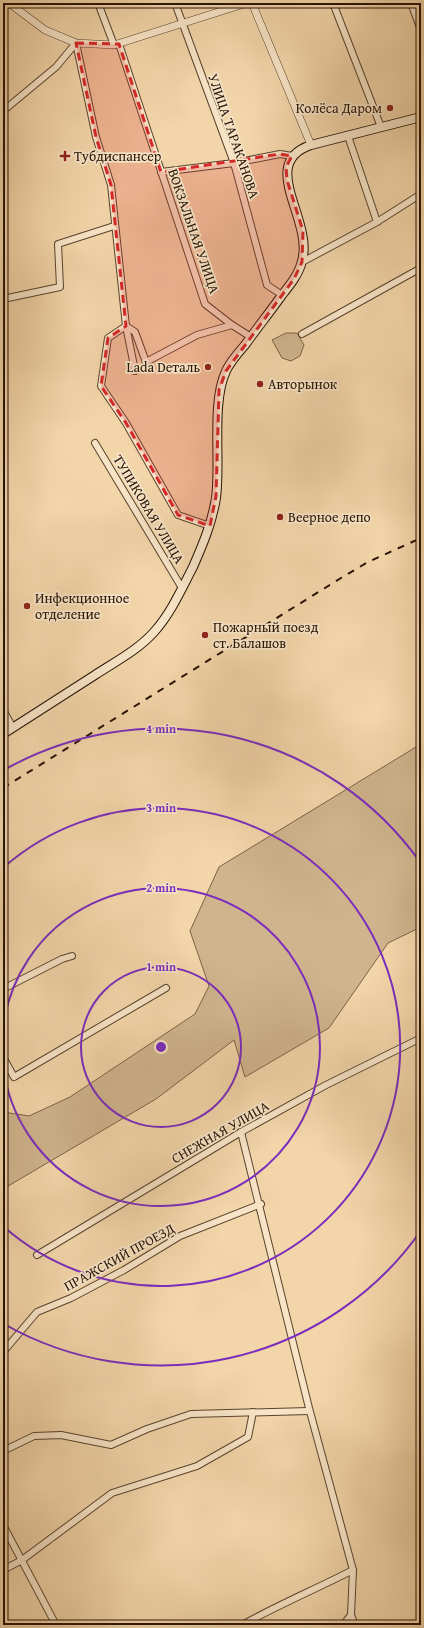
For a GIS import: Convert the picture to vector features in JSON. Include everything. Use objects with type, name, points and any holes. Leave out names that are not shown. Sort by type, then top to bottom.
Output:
[{"type":"main road","points":[[3,734],[132,652],[153,634],[170,613],[206,538],[210,526],[216,496],[220,390],[226,371],[294,279],[302,262],[305,246],[303,231],[287,180],[286,166],[292,156],[302,148],[311,145],[421,117]]},
{"type":"street","points":[[9,3],[45,30],[76,44],[116,44],[247,3]]},
{"type":"street","name":"ВОКЗАЛЬНАЯ УЛИЦА","points":[[98,3],[116,44],[162,172],[205,304],[232,325],[251,337]]},
{"type":"street","name":"УЛИЦА ТАРАКАНОВА","points":[[175,3],[234,163],[267,285],[282,295]]},
{"type":"street","points":[[252,3],[311,145]]},
{"type":"street","points":[[333,3],[381,127]]},
{"type":"street","points":[[411,3],[421,30]]},
{"type":"street","points":[[3,111],[56,67],[76,44]]},
{"type":"street","points":[[76,44],[96,137],[111,185],[114,226],[126,326],[135,371]]},
{"type":"street","points":[[348,136],[378,222]]},
{"type":"street","points":[[162,172],[234,163],[280,154],[292,156]]},
{"type":"street","points":[[302,262],[378,222],[421,194]]},
{"type":"street","points":[[3,298],[60,287],[58,244],[114,226]]},
{"type":"street","points":[[302,334],[421,268]]},
{"type":"street","points":[[126,326],[135,332],[146,362],[197,335],[232,325]]},
{"type":"street","points":[[126,326],[108,338],[101,386],[126,424],[178,515],[210,526]]},
{"type":"street","name":"ТУПИКОВАЯ УЛИЦА","points":[[95,444],[182,588]]},
{"type":"street","points":[[3,710],[13,728]]},
{"type":"street","points":[[3,989],[62,959],[72,956]]},
{"type":"street","points":[[3,1057],[14,1077],[166,988]]},
{"type":"street","name":"СНЕЖНАЯ УЛИЦА","points":[[37,1255],[241,1132],[326,1085],[421,1038]]},
{"type":"street","points":[[241,1132],[309,1411],[353,1570],[351,1615],[355,1625]]},
{"type":"street","name":"ПРАЖСКИЙ ПРОЕЗД","points":[[3,1352],[37,1312],[71,1298],[124,1270],[180,1236],[260,1205]]},
{"type":"street","points":[[3,1451],[34,1436],[62,1435],[111,1445],[147,1429],[190,1414],[309,1411]]},
{"type":"street","points":[[3,1570],[22,1560],[112,1493],[197,1466],[248,1437],[253,1412]]},
{"type":"street","points":[[3,1525],[56,1625]]},
{"type":"street","points":[[242,1625],[264,1612],[353,1570]]},
{"type":"street","points":[[343,1625],[351,1615]]},
{"type":"highlighted area","points":[[76,43],[119,44],[161,172],[280,154],[292,156],[286,167],[287,180],[303,231],[302,262],[294,279],[226,371],[219,390],[216,496],[210,526],[178,515],[126,423],[101,386],[108,338],[126,326],[111,185],[96,137]]},
{"type":"shaded area","points":[[286,333],[297,333],[304,345],[300,356],[291,361],[282,358],[272,340]]},
{"type":"shaded area","points":[[421,744],[421,927],[388,943],[329,1028],[245,1077],[234,1040],[156,1099],[3,1189],[3,1112],[29,1116],[70,1097],[195,1014],[209,986],[190,931],[219,867]]},
{"type":"railway","points":[[3,788],[341,578],[368,562],[421,538]]},
{"type":"place","name":"Колёса Даром","points":[[390,108]]},
{"type":"place","name":"Тубдиспансер","points":[[65,156]]},
{"type":"place","name":"Lada Dеталь","points":[[208,367]]},
{"type":"place","name":"Авторынок","points":[[260,384]]},
{"type":"place","name":"Веерное депо","points":[[280,517]]},
{"type":"place","name":"Инфекционное отделение","points":[[27,606]]},
{"type":"place","name":"Пожарный поезд ст. Балашов","points":[[205,635]]}]
